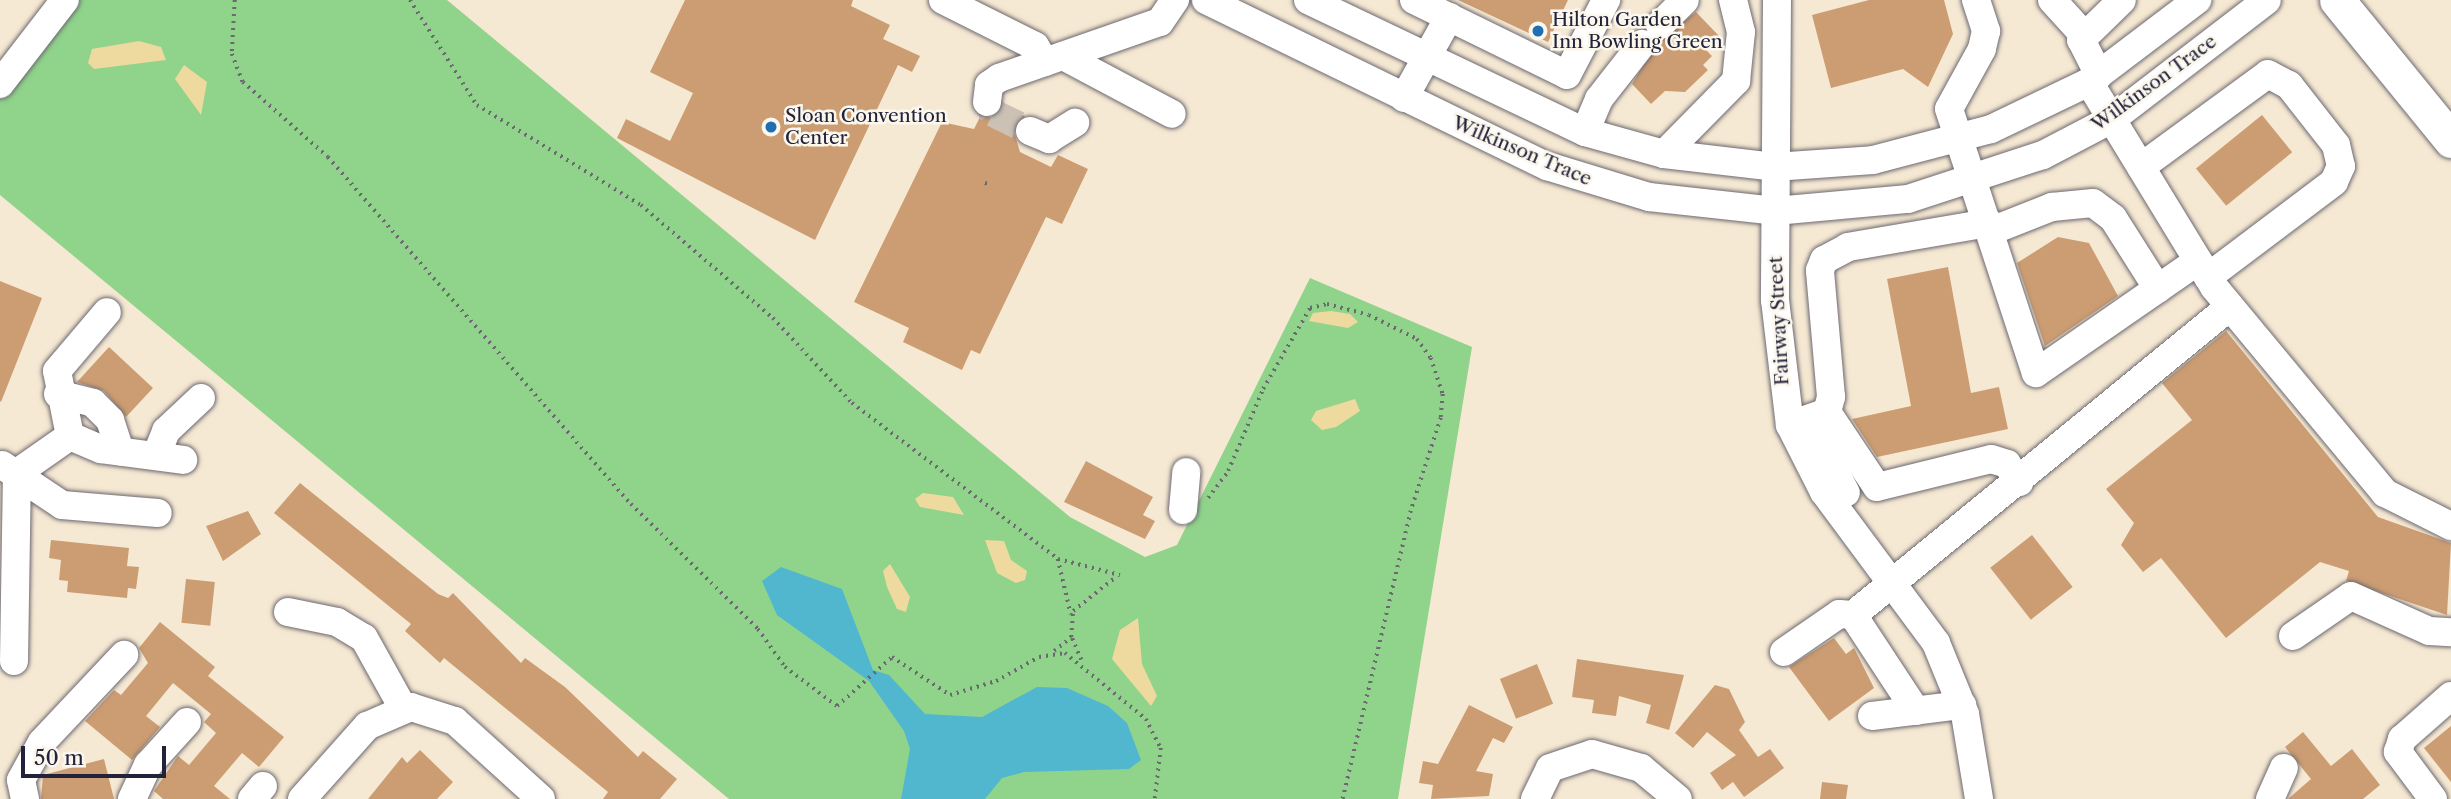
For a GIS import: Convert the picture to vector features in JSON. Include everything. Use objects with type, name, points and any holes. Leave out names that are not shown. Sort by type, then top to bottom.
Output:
[{"type":"main road","points":[[2337,0],[2451,140]]},
{"type":"street","points":[[0,84],[65,0]]},
{"type":"street","points":[[943,0],[1035,46],[1054,59],[1172,114]]},
{"type":"street","points":[[987,102],[989,85],[999,78],[1160,22],[1175,0]]},
{"type":"street","name":"Wilkinson Trace","points":[[1206,0],[1536,161],[1614,188],[1685,204],[1775,211],[1872,205],[1977,182],[2112,119],[2267,0]]},
{"type":"street","name":"Wilkinson Trace","points":[[1308,0],[1585,132],[1664,154],[1774,167],[1874,160],[1961,139],[2094,78],[2197,0]]},
{"type":"street","points":[[1414,0],[1567,75],[1606,0]]},
{"type":"street","points":[[1585,132],[1599,99],[1651,34],[1685,0]]},
{"type":"street","points":[[1664,154],[1736,81],[1742,42],[1732,0]]},
{"type":"street","name":"Fairway Street","points":[[1777,0],[1774,167],[1776,326],[1809,419],[1824,492],[1903,577],[1936,643],[1962,705],[1979,799]]},
{"type":"street","points":[[1976,0],[1986,31],[1982,49],[1950,102],[2036,373],[2158,289],[2203,269],[2334,182],[2341,166],[2336,145],[2289,85],[2267,74],[2141,167]]},
{"type":"street","points":[[2052,0],[2083,34]]},
{"type":"street","points":[[2122,0],[2083,34],[2081,48],[2112,119],[2203,269],[2230,306],[2385,493],[2451,526]]},
{"type":"street","points":[[1404,98],[1449,17]]},
{"type":"street","points":[[1030,131],[1049,139],[1075,123]]},
{"type":"street","points":[[2019,482],[2007,464],[1992,460],[1870,485],[1809,419],[1824,260],[1848,247],[1990,227],[2052,207],[2093,203],[2113,218],[2158,289]]},
{"type":"street","points":[[1784,652],[1839,614],[1853,615],[1903,577],[2230,306]]},
{"type":"street","points":[[70,436],[58,394],[57,371],[65,357],[107,312]]},
{"type":"street","points":[[58,394],[93,403],[110,420],[120,452]]},
{"type":"street","points":[[8,469],[70,436],[120,452],[170,458],[166,431],[201,398]]},
{"type":"street","points":[[8,469],[62,505],[158,513]]},
{"type":"street","points":[[8,469],[14,661]]},
{"type":"street","points":[[1183,507],[1186,472]]},
{"type":"street","points":[[2292,636],[2351,596],[2429,631],[2451,632]]},
{"type":"street","points":[[288,612],[337,622],[364,638],[403,708]]},
{"type":"street","points":[[1853,615],[1916,711]]},
{"type":"street","points":[[25,799],[21,780],[42,742],[124,654]]},
{"type":"street","points":[[2433,799],[2398,751],[2407,733],[2451,696]]},
{"type":"street","points":[[1872,716],[1962,705]]},
{"type":"street","points":[[302,799],[367,726],[403,708],[429,709],[455,721],[541,799]]},
{"type":"street","points":[[132,799],[148,765],[187,722]]},
{"type":"street","points":[[1535,799],[1550,768],[1592,754],[1641,768],[1678,799]]},
{"type":"street","points":[[2270,799],[2284,768]]},
{"type":"path","points":[[235,0],[232,54],[243,82],[323,152],[403,249],[535,386],[631,504],[758,628],[785,667],[837,706],[885,661],[898,656],[932,688],[950,695],[1051,653],[1070,637]]},
{"type":"path","points":[[410,0],[477,106],[641,205],[773,318],[852,403],[1058,559],[1120,575],[1091,592],[1072,617]]},
{"type":"path","points":[[1183,507],[1205,502],[1228,471],[1263,389],[1310,308],[1327,304],[1369,315],[1417,340],[1431,358],[1442,383],[1441,418],[1411,511],[1343,799]]},
{"type":"path","points":[[1058,559],[1072,617],[1070,637],[1082,662]]},
{"type":"path","points":[[1051,653],[1082,662],[1138,708],[1154,732],[1162,762],[1155,799]]},
{"type":"green space","points":[[67,0],[447,0],[1070,517],[1145,557],[1177,545],[1310,278],[1472,347],[1398,799],[729,799],[0,195],[0,86]]},
{"type":"sand","points":[[139,41],[161,47],[166,60],[94,69],[88,63],[92,49]]},
{"type":"sand","points":[[184,65],[207,82],[201,115],[175,79]]},
{"type":"sand","points":[[1331,311],[1350,314],[1358,322],[1348,328],[1309,321],[1313,313]]},
{"type":"sand","points":[[1355,399],[1360,411],[1336,427],[1322,430],[1311,420],[1316,411]]},
{"type":"sand","points":[[923,493],[953,497],[964,515],[920,507],[915,499]]},
{"type":"sand","points":[[985,540],[1004,541],[1011,560],[1027,571],[1025,580],[1016,583],[997,573]]},
{"type":"sand","points":[[890,564],[910,597],[906,612],[897,609],[887,587],[883,571]]},
{"type":"sand","points":[[1138,618],[1142,664],[1157,696],[1151,706],[1112,659],[1120,630]]},
{"type":"water","points":[[781,567],[842,589],[873,670],[889,675],[925,714],[982,717],[1037,687],[1067,688],[1108,706],[1127,723],[1141,760],[1129,769],[1024,772],[1002,778],[985,799],[901,799],[910,749],[904,731],[869,681],[777,615],[762,581]]},
{"type":"building","name":"Sloan Convention Center","points":[[685,0],[853,0],[851,6],[890,25],[883,39],[920,56],[912,72],[898,65],[815,240],[617,138],[626,119],[670,141],[693,93],[650,72]]},
{"type":"building","name":"Hilton Garden Inn Bowling Green","points":[[1458,0],[1568,0],[1548,42]]},
{"type":"building","points":[[1869,0],[1944,0],[1953,34],[1928,87],[1903,69],[1831,88],[1812,15]]},
{"type":"building","points":[[1696,12],[1720,37],[1706,50],[1712,56],[1703,65],[1708,70],[1685,92],[1665,91],[1651,104],[1632,84],[1658,41]]},
{"type":"building","points":[[1003,105],[1025,116],[1014,132],[1020,152],[1051,167],[1058,155],[1088,169],[1062,224],[1046,217],[980,354],[971,350],[962,370],[903,342],[909,328],[854,302],[942,122],[974,129],[980,117],[994,117]]},
{"type":"building","points":[[2262,115],[2292,152],[2226,206],[2196,168]]},
{"type":"building","points":[[2058,237],[2089,243],[2118,296],[2045,346],[2017,263]]},
{"type":"building","points":[[1948,267],[1971,393],[1999,387],[2008,429],[1877,457],[1852,419],[1911,406],[1887,279]]},
{"type":"building","points":[[0,281],[42,298],[1,402],[0,401]]},
{"type":"building","points":[[2226,331],[2378,517],[2451,543],[2447,615],[2346,581],[2349,571],[2320,562],[2226,638],[2161,558],[2143,572],[2121,545],[2134,523],[2106,489],[2192,420],[2162,383]]},
{"type":"building","points":[[109,347],[153,388],[126,417],[104,391],[77,382]]},
{"type":"building","points":[[1086,461],[1153,497],[1143,515],[1155,521],[1145,539],[1064,502]]},
{"type":"building","points":[[300,483],[438,594],[448,598],[453,593],[521,663],[525,658],[565,687],[638,757],[643,751],[677,779],[660,799],[603,799],[608,792],[444,658],[440,663],[405,631],[411,624],[274,513]]},
{"type":"building","points":[[248,511],[261,534],[223,561],[206,526]]},
{"type":"building","points":[[2032,535],[2073,587],[2031,620],[1990,568]]},
{"type":"building","points":[[51,540],[129,548],[127,566],[139,567],[136,589],[128,588],[127,598],[67,592],[68,581],[59,580],[61,560],[49,558]]},
{"type":"building","points":[[186,579],[215,582],[210,626],[181,623]]},
{"type":"building","points":[[160,622],[215,667],[208,676],[284,737],[259,767],[242,753],[214,786],[230,799],[163,799],[154,791],[178,756],[189,765],[216,733],[204,722],[211,714],[173,683],[146,716],[160,727],[132,760],[85,721],[114,690],[121,695],[148,663],[139,648]]},
{"type":"building","points":[[1834,638],[1846,654],[1854,648],[1874,688],[1829,721],[1789,667]]},
{"type":"building","points":[[1577,659],[1684,675],[1669,730],[1646,723],[1651,705],[1619,696],[1616,716],[1592,713],[1594,700],[1572,697]]},
{"type":"building","points":[[1537,664],[1553,704],[1516,719],[1500,679]]},
{"type":"building","points":[[1715,685],[1729,689],[1745,722],[1739,730],[1758,757],[1770,749],[1784,768],[1744,797],[1733,782],[1722,790],[1710,773],[1736,755],[1707,732],[1693,748],[1675,733]]},
{"type":"building","points":[[1469,705],[1513,727],[1504,743],[1493,738],[1476,771],[1493,774],[1489,796],[1431,799],[1433,785],[1419,783],[1423,761],[1438,764]]},
{"type":"building","points":[[2451,726],[2451,782],[2424,748]]},
{"type":"building","points":[[2303,732],[2331,766],[2352,749],[2380,785],[2363,799],[2288,799],[2311,779],[2285,747]]},
{"type":"building","points":[[420,750],[453,782],[437,799],[368,799],[402,757],[407,763]]},
{"type":"building","points":[[104,759],[114,799],[41,799],[43,775]]},
{"type":"building","points":[[1822,782],[1848,785],[1846,799],[1820,799]]},
{"type":"tunnel","points":[[987,102],[993,113],[1030,131]]},
{"type":"place","name":"Hilton Garden Inn Bowling Green","points":[[1538,31]]},
{"type":"place","name":"Sloan Convention Center","points":[[771,127]]}]
